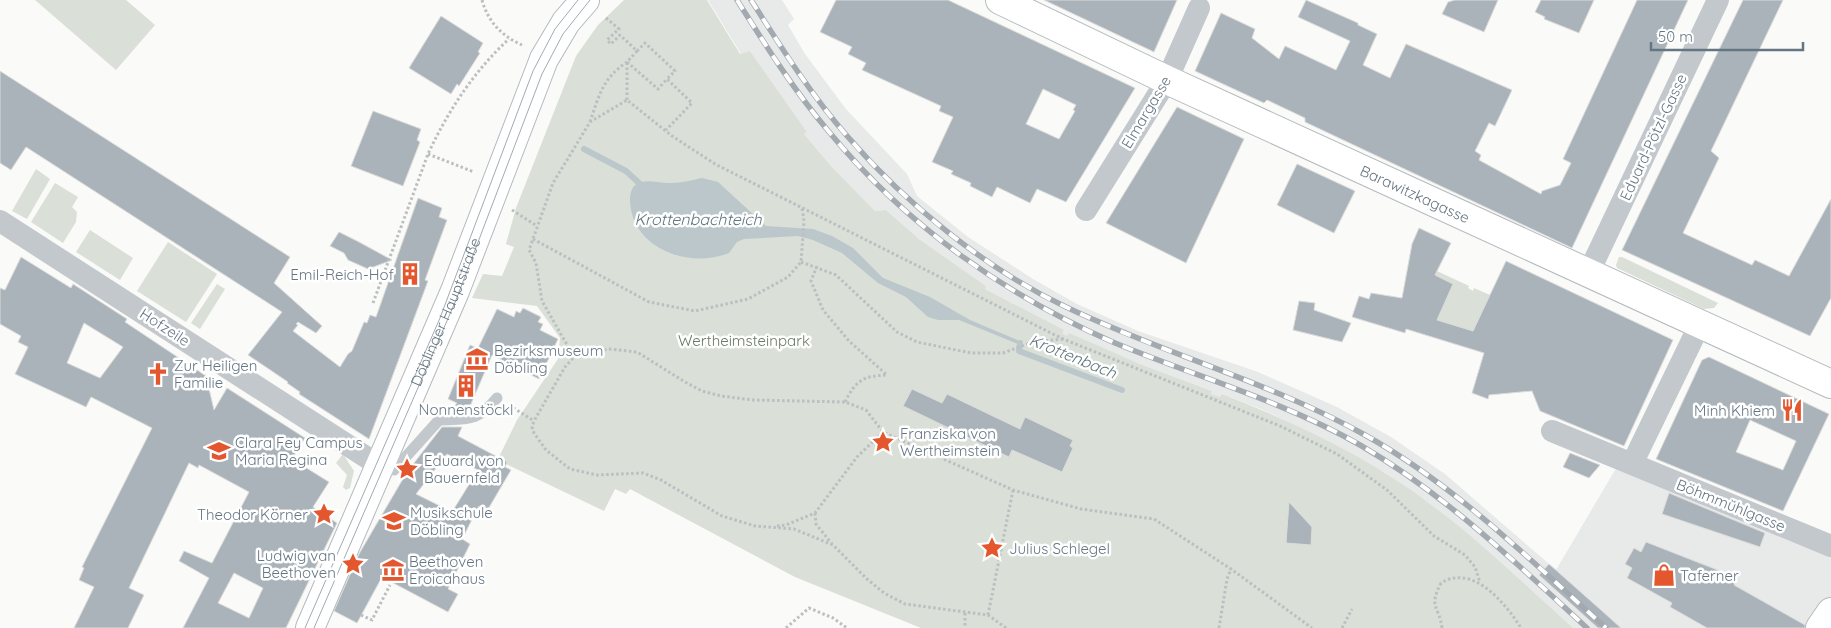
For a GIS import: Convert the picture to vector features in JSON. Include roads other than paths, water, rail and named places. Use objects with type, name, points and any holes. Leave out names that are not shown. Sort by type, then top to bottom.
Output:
[{"type":"main road","name":"Döblinger Hauptstraße","points":[[310,628],[455,291],[544,59],[566,22],[585,0]]},
{"type":"main road","name":"Barawitzkagasse","points":[[1000,0],[1167,80],[1699,326],[1831,384]]},
{"type":"main road","points":[[1820,628],[1831,612]]},
{"type":"street","name":"Eduard-Pötzl-Gasse","points":[[1588,274],[1718,0]]},
{"type":"street","name":"Elmargasse","points":[[1086,210],[1167,80],[1199,8]]},
{"type":"street","name":"Hofzeile","points":[[0,221],[380,466]]},
{"type":"street","points":[[1632,464],[1699,326]]},
{"type":"street","name":"Böhmmühlgasse","points":[[1552,431],[1831,546]]},
{"type":"lane","points":[[380,466],[394,470],[439,420],[474,419],[486,411],[496,398]]},
{"type":"water","name":"Krottenbachteich","points":[[702,178],[718,182],[766,226],[813,229],[832,236],[853,248],[883,278],[930,297],[970,320],[1022,342],[1018,344],[959,320],[938,320],[928,317],[906,297],[878,283],[842,253],[813,240],[798,236],[744,239],[737,242],[729,253],[697,258],[665,251],[652,243],[641,232],[633,218],[630,201],[633,187],[645,181],[675,183]]},
{"type":"waterway","points":[[584,149],[626,171],[639,183]]},
{"type":"waterway","name":"Krottenbach","points":[[1020,343],[1019,351],[1122,390]]},
{"type":"tram line","points":[[305,628],[440,318],[533,71],[555,29],[578,0]]},
{"type":"tram line","points":[[314,628],[456,300],[542,74],[563,34],[590,0]]},
{"type":"railway","points":[[737,0],[793,85],[830,133],[891,198],[960,255],[1035,303],[1075,324],[1115,343],[1301,415],[1360,445],[1422,485],[1451,507],[1587,628]]},
{"type":"railway","points":[[751,0],[809,88],[848,137],[921,210],[977,254],[1036,292],[1066,307],[1103,324],[1292,399],[1365,435],[1398,455],[1461,500],[1520,550],[1606,628]]},
{"type":"place","name":"Emil-Reich-Hof","points":[[410,274]]},
{"type":"place","name":"Bezirksmuseum Döbling","points":[[477,359]]},
{"type":"place","name":"Zur Heiligen Familie","points":[[158,374]]},
{"type":"place","name":"Nonnenstöckl","points":[[466,386]]},
{"type":"place","name":"Minh Khiem","points":[[1792,410]]},
{"type":"place","name":"Franziska von Wertheimstein","points":[[883,442]]},
{"type":"place","name":"Clara Fey Campus Maria Regina","points":[[219,451]]},
{"type":"place","name":"Eduard von Bauernfeld","points":[[407,469]]},
{"type":"place","name":"Theodor Körner","points":[[324,514]]},
{"type":"place","name":"Musikschule Döbling","points":[[394,521]]},
{"type":"place","name":"Julius Schlegel","points":[[992,548]]},
{"type":"place","name":"Ludwig van Beethoven","points":[[353,564]]},
{"type":"place","name":"Beethoven Eroicahaus","points":[[393,570]]},
{"type":"place","name":"Taferner","points":[[1664,575]]},
{"type":"park label","name":"Wertheimsteinpark","points":[[744,340]]}]
